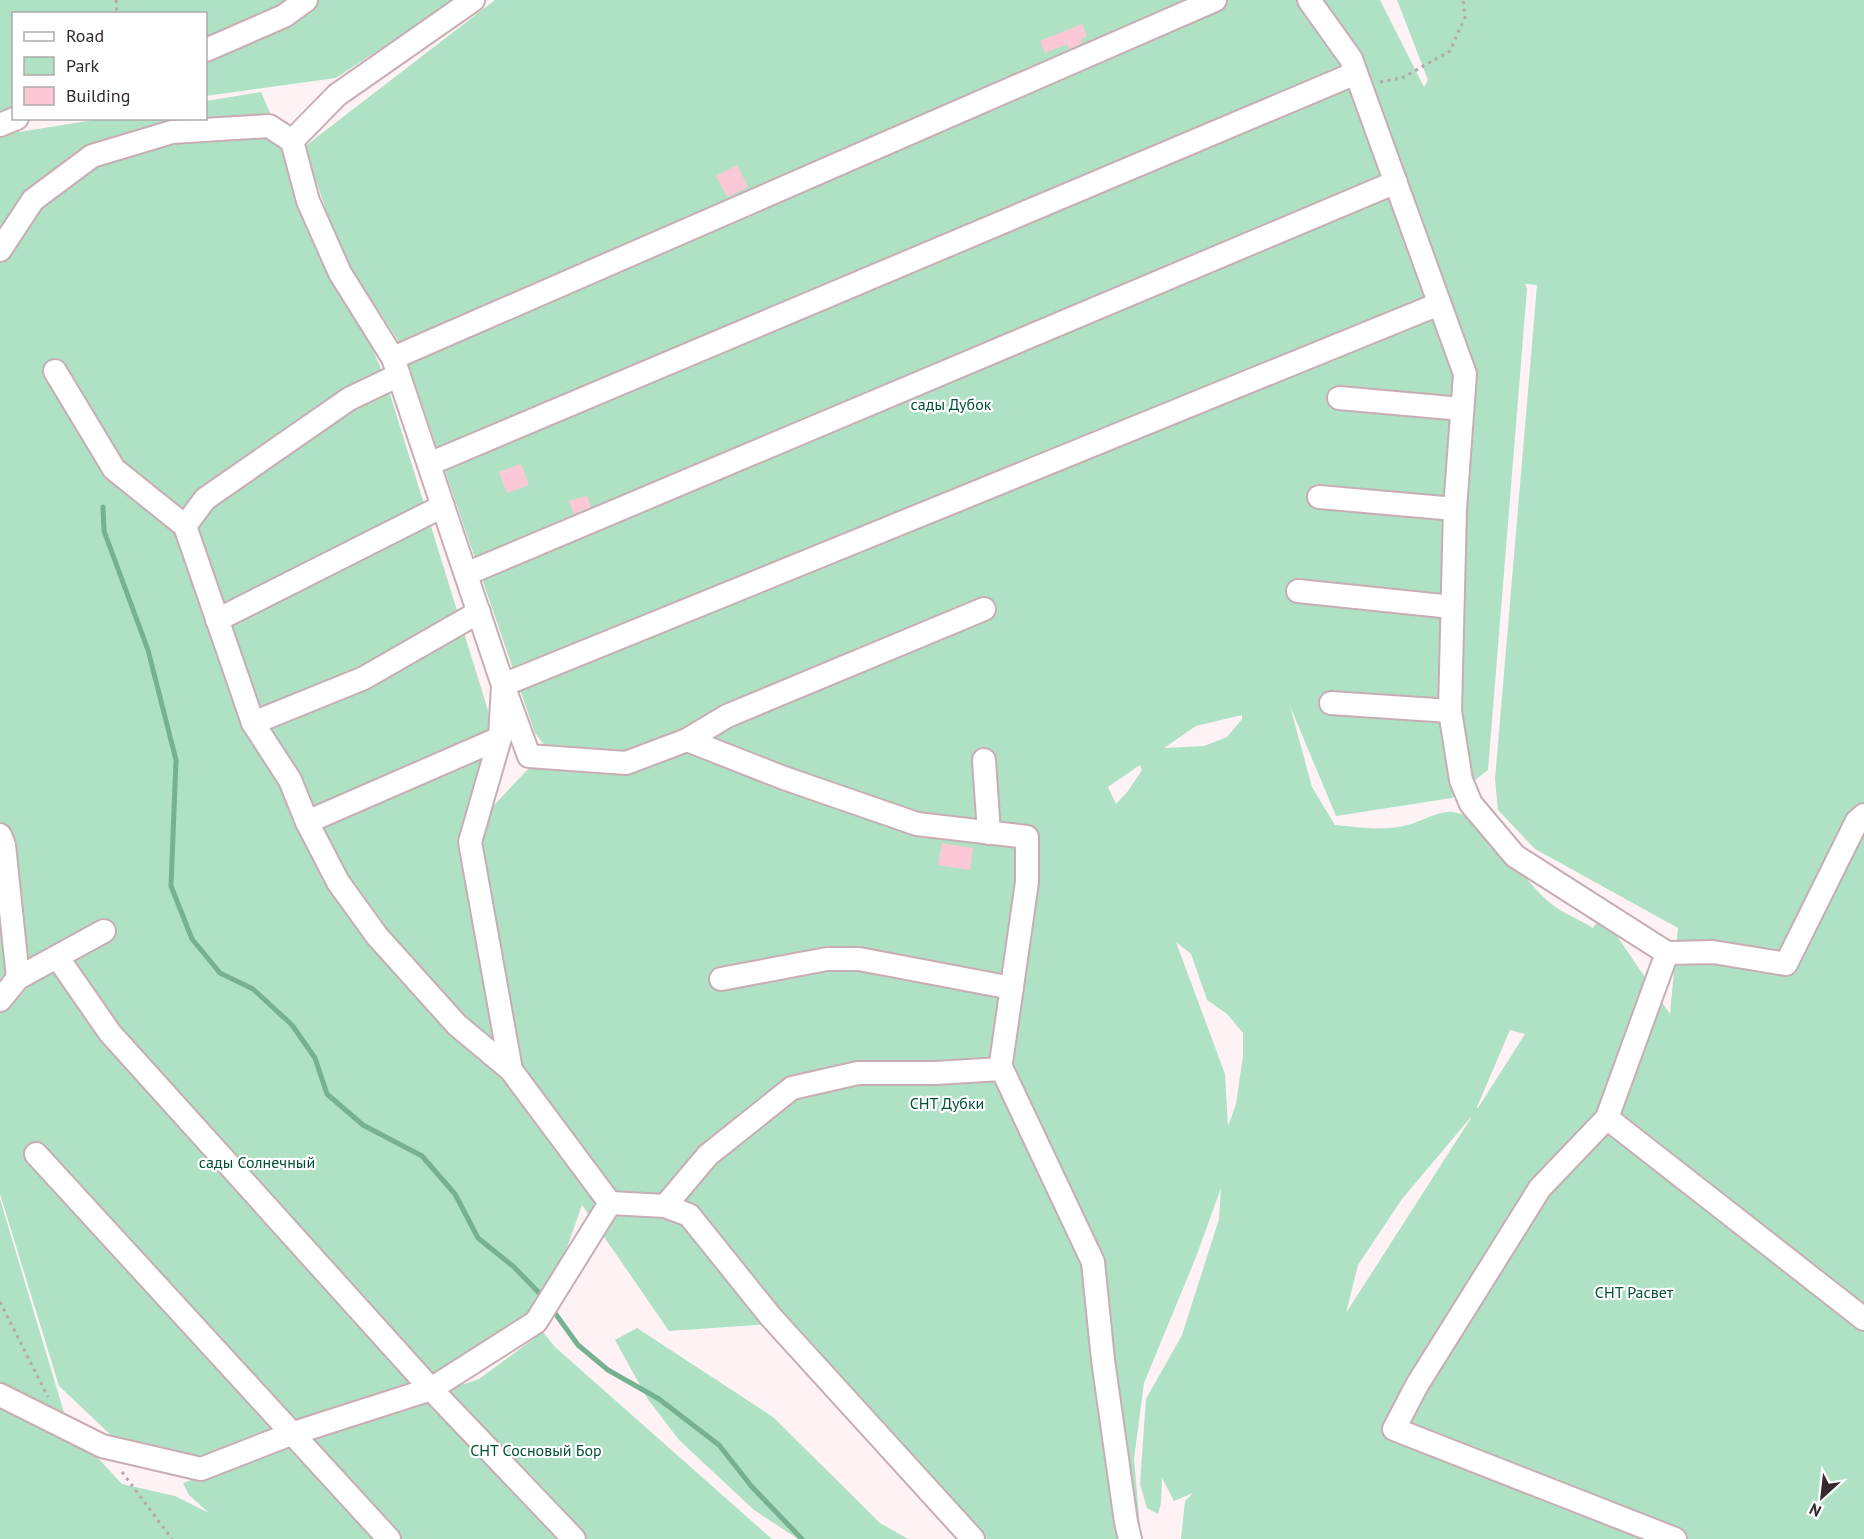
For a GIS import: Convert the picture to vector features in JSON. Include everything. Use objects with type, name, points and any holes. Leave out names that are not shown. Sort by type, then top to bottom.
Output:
[{"type":"street","points":[[207,50],[284,16],[306,0]]},
{"type":"street","points":[[292,141],[337,95],[473,0]]},
{"type":"street","points":[[185,526],[205,499],[396,367],[1215,0]]},
{"type":"street","points":[[1309,0],[1351,58],[1465,374],[1455,509],[1450,711],[1461,780],[1471,804],[1515,856],[1667,953],[1713,952],[1786,964],[1857,821],[1864,814]]},
{"type":"street","points":[[429,464],[1359,79]]},
{"type":"street","points":[[0,250],[33,200],[92,156],[172,132],[268,126],[292,141],[308,201],[340,273],[396,367],[529,756],[626,763],[687,740],[727,716],[984,609]]},
{"type":"street","points":[[466,574],[1396,182]]},
{"type":"street","points":[[503,685],[1439,304]]},
{"type":"street","points":[[55,371],[114,469],[185,526],[253,723],[290,780],[307,822],[338,882],[377,936],[457,1025],[511,1070],[610,1203]]},
{"type":"street","points":[[1339,398],[1462,409]]},
{"type":"street","points":[[1319,497],[1455,509]]},
{"type":"street","points":[[218,620],[443,506]]},
{"type":"street","points":[[1298,591],[1452,607]]},
{"type":"street","points":[[253,723],[364,678],[479,612]]},
{"type":"street","points":[[503,685],[500,738],[470,842],[511,1070]]},
{"type":"street","points":[[1331,703],[1450,711]]},
{"type":"street","points":[[307,822],[500,738]]},
{"type":"street","points":[[687,740],[784,778],[917,824],[1027,837],[1027,882],[1000,1070]]},
{"type":"street","points":[[984,760],[989,833]]},
{"type":"street","points":[[0,835],[4,845],[18,978]]},
{"type":"street","points":[[0,1000],[18,978],[104,931]]},
{"type":"street","points":[[1667,953],[1607,1118],[1540,1188],[1417,1384],[1394,1429],[1675,1539]]},
{"type":"street","points":[[58,958],[110,1033],[431,1389],[574,1539]]},
{"type":"street","points":[[721,979],[827,959],[859,959],[1012,988]]},
{"type":"street","points":[[665,1206],[708,1155],[792,1088],[858,1073],[935,1073],[1002,1069],[1093,1262],[1125,1522],[1130,1539]]},
{"type":"street","points":[[1607,1118],[1864,1319]]},
{"type":"street","points":[[36,1154],[389,1539]]},
{"type":"street","points":[[0,1395],[104,1446],[201,1469],[291,1434],[431,1389],[536,1322],[610,1203]]},
{"type":"street","points":[[610,1203],[665,1206],[689,1215],[771,1317],[973,1539]]},
{"type":"path","points":[[1359,79],[1402,78],[1450,51],[1465,17],[1463,0]]},
{"type":"path","points":[[0,1302],[63,1427]]},
{"type":"path","points":[[104,1446],[172,1539]]},
{"type":"green space","points":[[0,0],[454,0],[336,78],[207,96],[207,12],[12,12],[12,120],[26,120],[0,123]]},
{"type":"green space","points":[[495,0],[1380,0],[1424,87],[1428,80],[1397,0],[1864,0],[1864,1539],[1181,1539],[1185,1501],[1193,1493],[1174,1501],[1162,1478],[1158,1514],[1147,1508],[1140,1484],[1146,1399],[1182,1335],[1219,1219],[1221,1188],[1196,1257],[1144,1383],[1134,1459],[1141,1539],[987,1539],[787,1323],[669,1331],[582,1205],[557,1276],[504,1343],[401,1391],[203,1457],[115,1439],[59,1386],[0,1194],[0,135],[94,120],[207,120],[207,101],[261,92],[385,378],[491,720],[463,838],[547,749],[535,733],[402,346],[342,255],[304,147]],"holes":[[[1525,284],[1537,285],[1495,779],[1498,810],[1535,849],[1678,928],[1670,1014],[1602,914],[1593,928],[1554,906],[1487,833],[1461,814],[1442,813],[1410,825],[1387,828],[1335,825],[1312,787],[1290,706],[1336,816],[1452,798],[1488,770],[1527,289]],[[1242,715],[1242,719],[1227,737],[1204,746],[1164,748],[1196,726]],[[1140,765],[1142,770],[1116,804],[1108,787]],[[1176,942],[1191,954],[1207,1000],[1227,1014],[1243,1033],[1243,1056],[1236,1104],[1228,1126],[1225,1074]],[[1510,1030],[1525,1034],[1478,1108]],[[1471,1117],[1346,1313],[1358,1265],[1402,1199]]]},
{"type":"green space","name":"СНТ Сосновый Бор","points":[[0,1199],[68,1426],[122,1484],[175,1496],[209,1513],[189,1495],[183,1483],[270,1450],[479,1379],[543,1332],[555,1347],[772,1539],[0,1539]]},
{"type":"green space","points":[[637,1328],[773,1417],[880,1523],[908,1539],[798,1539],[754,1510],[679,1440],[647,1398],[615,1340]]},
{"type":"building","points":[[1082,24],[1087,36],[1081,39],[1082,43],[1069,49],[1067,44],[1045,53],[1040,41]]},
{"type":"building","points":[[737,165],[748,187],[727,197],[716,176]]},
{"type":"building","points":[[521,464],[529,485],[507,493],[499,472]]},
{"type":"building","points":[[587,496],[591,507],[574,514],[569,501]]},
{"type":"building","points":[[942,843],[973,848],[970,870],[938,865]]},
{"type":"waterway","points":[[103,507],[104,531],[148,650],[176,760],[171,886],[192,939],[220,973],[253,989],[292,1025],[315,1058],[327,1094],[363,1125],[422,1156],[455,1194],[478,1238],[514,1267],[545,1299]]},
{"type":"waterway","points":[[552,1309],[578,1345],[608,1370],[659,1399],[719,1445],[752,1487],[802,1539]]},
{"type":"park label","name":"сады Дубок","points":[[951,404]]},
{"type":"park label","name":"СНТ Дубки","points":[[947,1103]]},
{"type":"park label","name":"сады Солнечный","points":[[257,1162]]},
{"type":"park label","name":"СНТ Расвет","points":[[1634,1292]]}]
